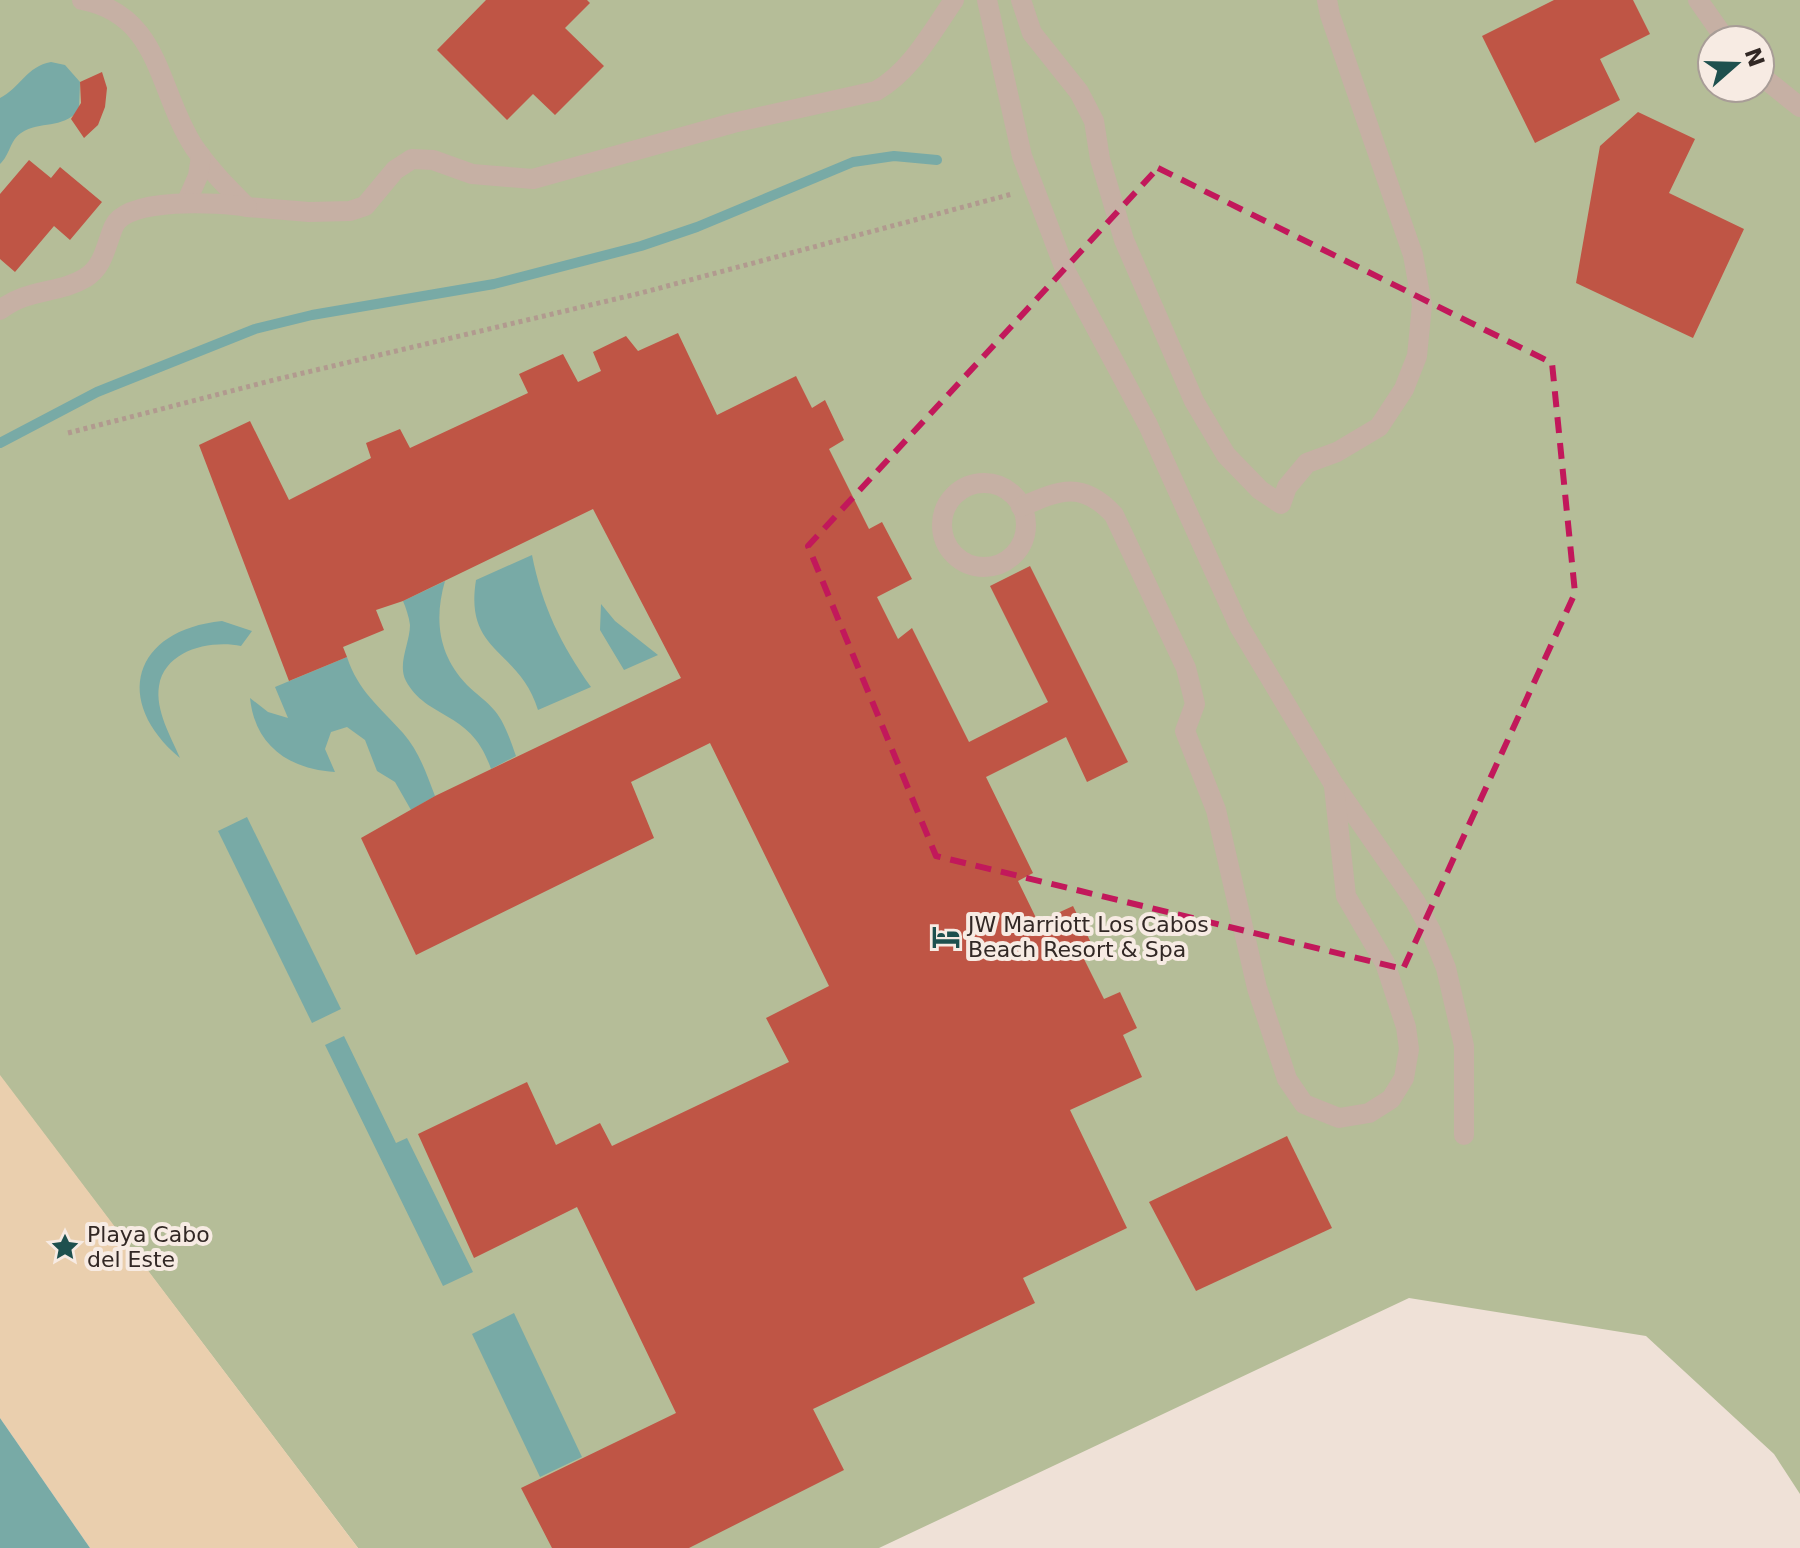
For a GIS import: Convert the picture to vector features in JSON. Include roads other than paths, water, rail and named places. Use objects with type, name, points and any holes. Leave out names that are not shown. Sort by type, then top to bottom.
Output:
[{"type":"street","points":[[82,0],[115,10],[136,25],[153,51],[169,100],[201,156],[247,207]]},
{"type":"street","points":[[0,310],[30,292],[85,279],[98,267],[115,223],[130,211],[187,201],[216,201],[309,212],[350,211],[365,206],[395,170],[412,159],[433,160],[472,174],[533,179],[733,123],[876,91],[894,81],[910,63],[954,0]]},
{"type":"street","points":[[987,0],[1032,189],[1066,272],[1148,425],[1239,626],[1333,783],[1415,901],[1446,968],[1464,1046],[1464,1135]]},
{"type":"street","points":[[1021,0],[1032,33],[1079,92],[1094,121],[1100,159],[1124,240],[1194,401],[1226,455],[1260,490],[1281,504],[1287,487],[1307,463],[1337,452],[1379,427],[1404,389],[1417,356],[1422,305],[1413,255],[1327,0]]},
{"type":"street","points":[[1698,0],[1715,24]]},
{"type":"street","points":[[1776,88],[1800,107]]},
{"type":"street","points":[[187,201],[198,176],[201,156]]},
{"type":"street","points":[[992,483],[1005,488],[1021,507],[1027,523],[1025,537],[1009,560],[983,568],[957,558],[942,534],[945,507],[964,487],[992,483]]},
{"type":"street","points":[[1021,507],[1053,495],[1083,491],[1100,499],[1114,515],[1186,668],[1195,704],[1185,731],[1216,810],[1257,988],[1287,1079],[1304,1104],[1339,1118],[1369,1113],[1391,1099],[1404,1078],[1409,1049],[1406,1027],[1385,963],[1346,896],[1333,783]]},
{"type":"water","points":[[51,62],[65,65],[80,82],[79,110],[58,123],[21,133],[0,164],[0,98],[36,68]]},
{"type":"water","points":[[532,555],[554,624],[591,687],[538,710],[519,674],[485,637],[474,604],[476,580]]},
{"type":"water","points":[[445,581],[439,623],[444,649],[457,673],[499,716],[516,756],[491,769],[473,736],[425,703],[415,694],[404,674],[403,661],[410,625],[403,601]]},
{"type":"water","points":[[601,604],[615,621],[658,655],[624,670],[600,630]]},
{"type":"water","points":[[222,621],[252,631],[241,646],[203,647],[179,656],[163,674],[159,686],[159,704],[180,758],[159,736],[145,714],[140,692],[142,672],[152,653],[168,638],[192,627]]},
{"type":"water","points":[[347,657],[363,689],[409,740],[426,772],[435,796],[411,810],[395,782],[377,771],[365,740],[347,727],[331,732],[325,749],[335,772],[318,770],[289,760],[277,752],[267,742],[253,715],[250,698],[268,712],[288,718],[275,687]]},
{"type":"water","points":[[247,817],[341,1009],[312,1023],[218,831]]},
{"type":"water","points":[[344,1036],[396,1143],[407,1138],[473,1272],[443,1286],[325,1045]]},
{"type":"water","points":[[514,1313],[582,1457],[540,1477],[472,1334]]},
{"type":"water","points":[[0,1418],[90,1548],[0,1548]]},
{"type":"waterway","points":[[0,443],[97,392],[255,329],[312,315],[494,284],[641,246],[697,227],[853,162],[894,156],[937,160]]},
{"type":"place","name":"JW Marriott Los Cabos Beach Resort & Spa","points":[[946,937]]},
{"type":"place","name":"Playa Cabo del Este","points":[[65,1247]]}]
